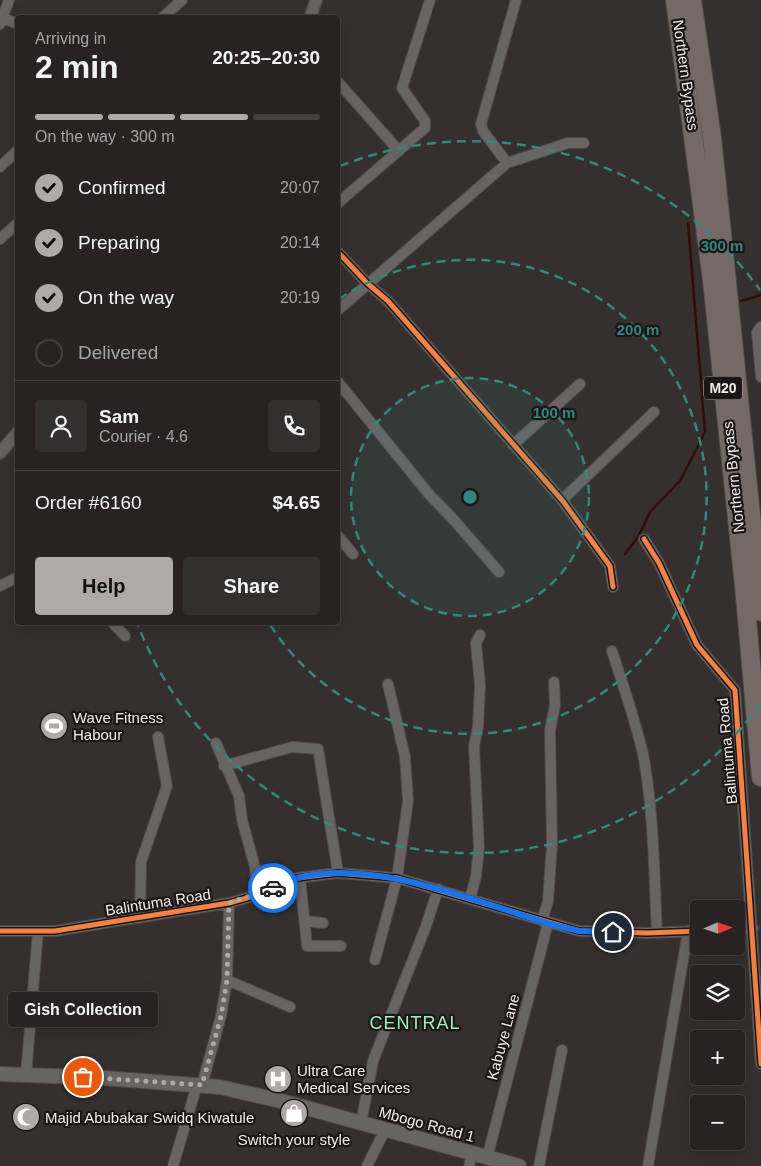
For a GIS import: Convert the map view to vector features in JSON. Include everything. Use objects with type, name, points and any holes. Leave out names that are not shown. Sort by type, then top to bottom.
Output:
[{"type":"highway","name":"Northern Bypass","points":[[675,0],[712,280],[744,585],[761,777]]},
{"type":"highway","name":"Northern Bypass","points":[[692,0],[712,137],[761,612]]},
{"type":"main road","name":"Mbogo Road 1","points":[[0,1074],[200,1085],[281,1101],[361,1123],[470,1160],[487,1158],[519,1166]]},
{"type":"street","points":[[9,0],[2,21],[15,23]]},
{"type":"street","points":[[165,15],[182,0]]},
{"type":"street","points":[[311,15],[316,0]]},
{"type":"street","points":[[340,201],[425,128],[425,121],[402,88],[430,0]]},
{"type":"street","points":[[507,163],[483,131],[481,124],[516,0]]},
{"type":"street","points":[[340,84],[399,152]]},
{"type":"street","points":[[340,308],[507,163],[568,143],[584,143]]},
{"type":"street","points":[[0,166],[15,153]]},
{"type":"street","points":[[0,239],[15,226]]},
{"type":"street","points":[[340,254],[407,322],[512,446],[562,500],[610,566],[613,587]]},
{"type":"street","points":[[761,327],[757,332],[761,377]]},
{"type":"street","points":[[340,384],[428,493],[454,518],[499,572]]},
{"type":"street","points":[[512,446],[580,384]]},
{"type":"street","points":[[562,500],[654,412]]},
{"type":"street","points":[[0,453],[15,436]]},
{"type":"street","points":[[340,538],[353,554]]},
{"type":"street","name":"Balintuma Road","points":[[644,539],[697,645],[735,690],[761,1064]]},
{"type":"street","points":[[0,586],[15,578]]},
{"type":"street","points":[[115,625],[125,636]]},
{"type":"street","points":[[470,899],[476,876],[479,848],[474,746],[478,727],[480,686],[476,643],[480,635]]},
{"type":"street","points":[[612,651],[629,702],[643,754],[649,803],[657,933]]},
{"type":"street","name":"Kabuye Lane","points":[[487,1158],[545,922],[548,901],[552,844],[550,730],[555,705],[554,682]]},
{"type":"street","points":[[375,960],[397,878],[408,801],[404,757],[388,684]]},
{"type":"street","points":[[140,918],[141,862],[167,786],[158,737]]},
{"type":"street","points":[[216,743],[238,796],[242,820],[255,867],[257,895]]},
{"type":"street","points":[[224,766],[292,747],[318,749],[338,873]]},
{"type":"street","name":"Balintuma Road","points":[[0,931],[55,931],[229,903],[257,895],[300,878],[338,873],[397,878],[579,931],[657,933],[688,931]]},
{"type":"street","points":[[300,878],[306,921],[307,946],[341,946]]},
{"type":"street","points":[[361,1123],[373,1060],[426,926],[438,889]]},
{"type":"street","points":[[173,1166],[221,1016],[227,980],[229,903]]},
{"type":"street","points":[[306,921],[323,923]]},
{"type":"street","points":[[745,928],[753,928]]},
{"type":"street","points":[[26,1075],[38,931]]},
{"type":"street","points":[[648,1166],[688,931]]},
{"type":"street","points":[[227,980],[290,1006]]},
{"type":"street","points":[[539,1166],[562,1050]]},
{"type":"street","points":[[367,1166],[385,1130]]},
{"type":"waterway","points":[[625,554],[638,537],[650,512],[680,481],[705,432],[688,223]]},
{"type":"waterway","points":[[741,301],[761,295]]},
{"type":"cycle path","points":[[340,254],[367,283],[388,301],[562,500],[610,566],[613,587]]},
{"type":"cycle path","points":[[644,539],[659,563],[697,645],[735,690],[761,1064]]},
{"type":"cycle path","points":[[0,931],[55,931],[229,903],[257,895],[297,878],[338,873],[397,878],[579,931],[647,933],[690,931]]},
{"type":"way so far","points":[[83,1077],[202,1085],[221,1016],[227,980],[229,903],[273,888]]},
{"type":"place","name":"Wave Fitness Habour","points":[[54,726]]},
{"type":"place","name":"Gish Collection","points":[[83,1077]]},
{"type":"place","name":"Ultra Care Medical Services","points":[[278,1079]]},
{"type":"place","name":"Switch your style","points":[[294,1113]]},
{"type":"place","name":"Majid Abubakar Swidq Kiwatule","points":[[26,1117]]},
{"type":"district","name":"CENTRAL","points":[[415,1023]]},
{"type":"route","points":[[273,888],[297,878],[338,873],[397,878],[554,925],[579,931],[613,932]]}]
